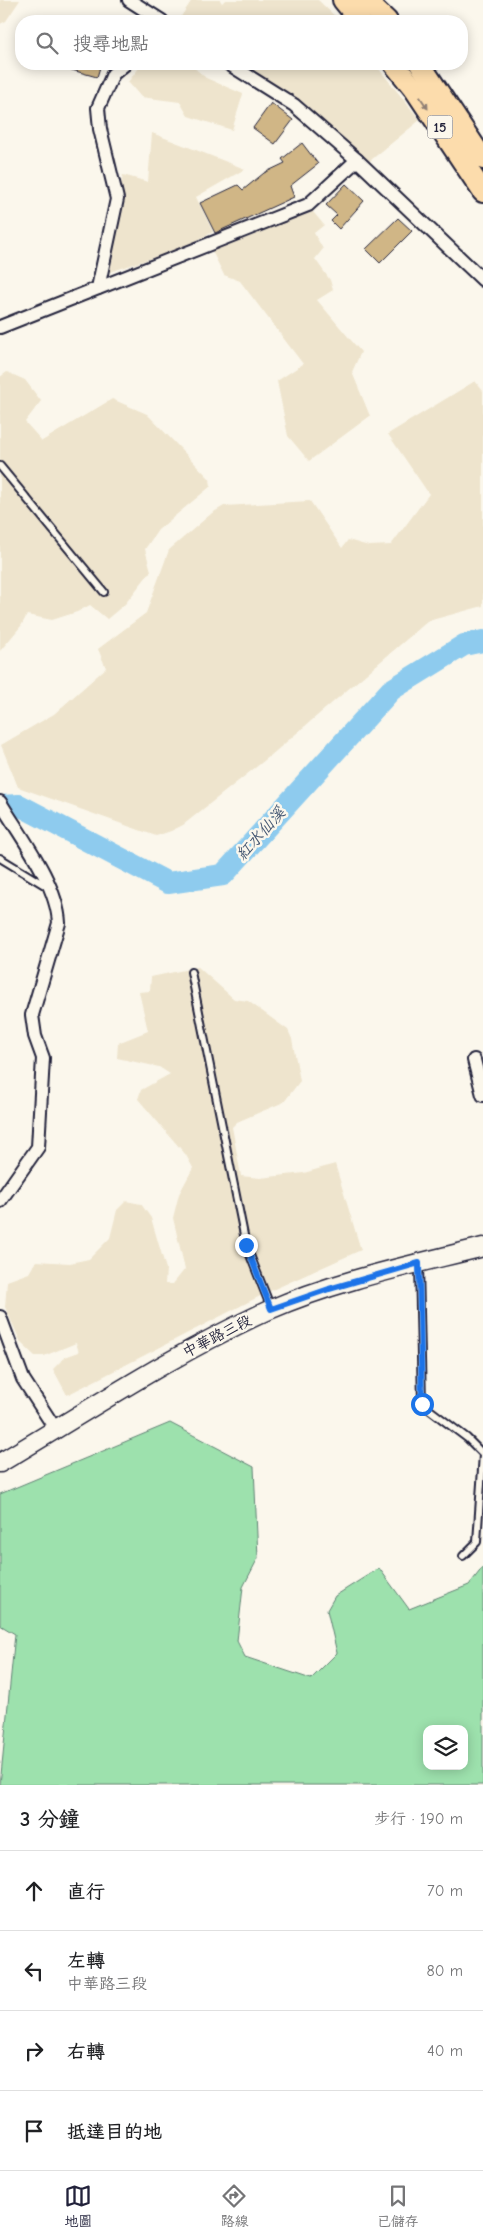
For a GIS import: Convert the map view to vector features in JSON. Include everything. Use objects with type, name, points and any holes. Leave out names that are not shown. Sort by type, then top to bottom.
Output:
[{"type":"main road","points":[[343,0],[355,15]]},
{"type":"main road","points":[[365,0],[381,15]]},
{"type":"main road","name":"15","points":[[399,70],[415,90],[483,192]]},
{"type":"main road","name":"15","points":[[424,70],[483,159]]},
{"type":"main road","name":"中華路三段","points":[[0,1462],[56,1430],[165,1362],[271,1309],[337,1286],[483,1247]]},
{"type":"street","points":[[129,0],[153,15]]},
{"type":"street","points":[[98,288],[117,199],[100,129],[98,108],[113,74],[118,70]]},
{"type":"street","points":[[239,70],[294,105],[357,160],[483,280]]},
{"type":"street","points":[[0,327],[308,205],[357,160]]},
{"type":"street","points":[[0,802],[44,874],[59,910],[59,924],[32,1015],[35,1036],[43,1058],[38,1147],[0,1201]]},
{"type":"street","points":[[474,1060],[483,1095]]},
{"type":"street","points":[[0,1317],[23,1380],[56,1430]]},
{"type":"lane","points":[[0,466],[104,592]]},
{"type":"lane","points":[[0,858],[50,888]]},
{"type":"lane","points":[[190,972],[246,1245],[271,1309]]},
{"type":"lane","points":[[419,1263],[422,1404],[467,1438],[483,1454],[478,1542],[462,1556]]},
{"type":"shaded area","points":[[0,0],[20,0],[6,21],[0,24]]},
{"type":"shaded area","points":[[192,0],[220,0],[222,3],[225,0],[318,0],[334,15],[182,15]]},
{"type":"shaded area","points":[[137,70],[197,70],[206,78],[243,94],[232,130],[188,116],[180,102],[141,97],[128,82]]},
{"type":"shaded area","points":[[252,70],[380,70],[420,120],[366,164],[273,83]]},
{"type":"shaded area","points":[[152,133],[245,169],[196,197],[213,232],[182,248],[110,272],[102,264],[123,175],[148,182]]},
{"type":"shaded area","points":[[309,207],[324,225],[314,233],[323,249],[315,259],[330,280],[333,290],[317,300],[361,352],[352,372],[370,416],[309,461],[288,436],[277,381],[303,364],[240,281],[224,275],[212,251],[263,231]]},
{"type":"shaded area","points":[[7,372],[25,380],[41,401],[25,422],[42,441],[112,399],[147,414],[210,479],[211,486],[158,530],[145,549],[151,571],[125,604],[107,619],[90,605],[77,612],[52,620],[27,615],[21,626],[0,651],[0,377]]},
{"type":"shaded area","points":[[475,381],[483,391],[483,606],[428,621],[270,756],[183,825],[171,831],[156,836],[18,787],[1,745],[54,714],[106,668],[98,649],[146,613],[169,550],[212,513],[224,506],[310,501],[342,548],[348,540],[369,546],[391,545],[429,494],[388,434]]},
{"type":"shaded area","points":[[198,967],[234,999],[248,1001],[288,1030],[292,1039],[300,1081],[284,1102],[237,1122],[232,1127],[241,1176],[260,1178],[304,1173],[335,1164],[361,1250],[268,1292],[67,1395],[53,1369],[65,1357],[79,1352],[76,1343],[44,1356],[35,1356],[21,1343],[5,1307],[7,1281],[29,1273],[36,1261],[70,1263],[89,1259],[110,1238],[117,1210],[126,1201],[141,1204],[151,1218],[166,1269],[165,1284],[173,1284],[185,1269],[173,1218],[179,1194],[193,1168],[186,1155],[138,1099],[141,1090],[170,1074],[159,1067],[117,1058],[118,1043],[148,1031],[139,992],[150,991],[151,977]]},
{"type":"green space","points":[[170,1423],[254,1467],[258,1558],[243,1587],[237,1641],[245,1657],[311,1679],[337,1653],[327,1610],[335,1596],[379,1568],[409,1609],[469,1585],[483,1567],[483,1785],[0,1785],[15,1634],[0,1625],[0,1494]]},
{"type":"building","points":[[72,70],[99,70],[97,77]]},
{"type":"building","points":[[271,103],[293,120],[275,144],[253,128]]},
{"type":"building","points":[[302,143],[318,164],[290,186],[294,197],[215,233],[200,203],[238,185],[243,190],[264,173],[285,163],[282,159]]},
{"type":"building","points":[[346,184],[364,201],[339,229],[331,221],[337,215],[326,205]]},
{"type":"building","points":[[398,218],[412,231],[380,263],[366,249]]},
{"type":"waterway","name":"紅水仙溪","points":[[0,806],[19,805],[168,883],[223,875],[391,690],[464,645],[483,641]]},
{"type":"route","points":[[246,1245],[271,1309],[396,1268],[419,1263],[422,1404]]}]
